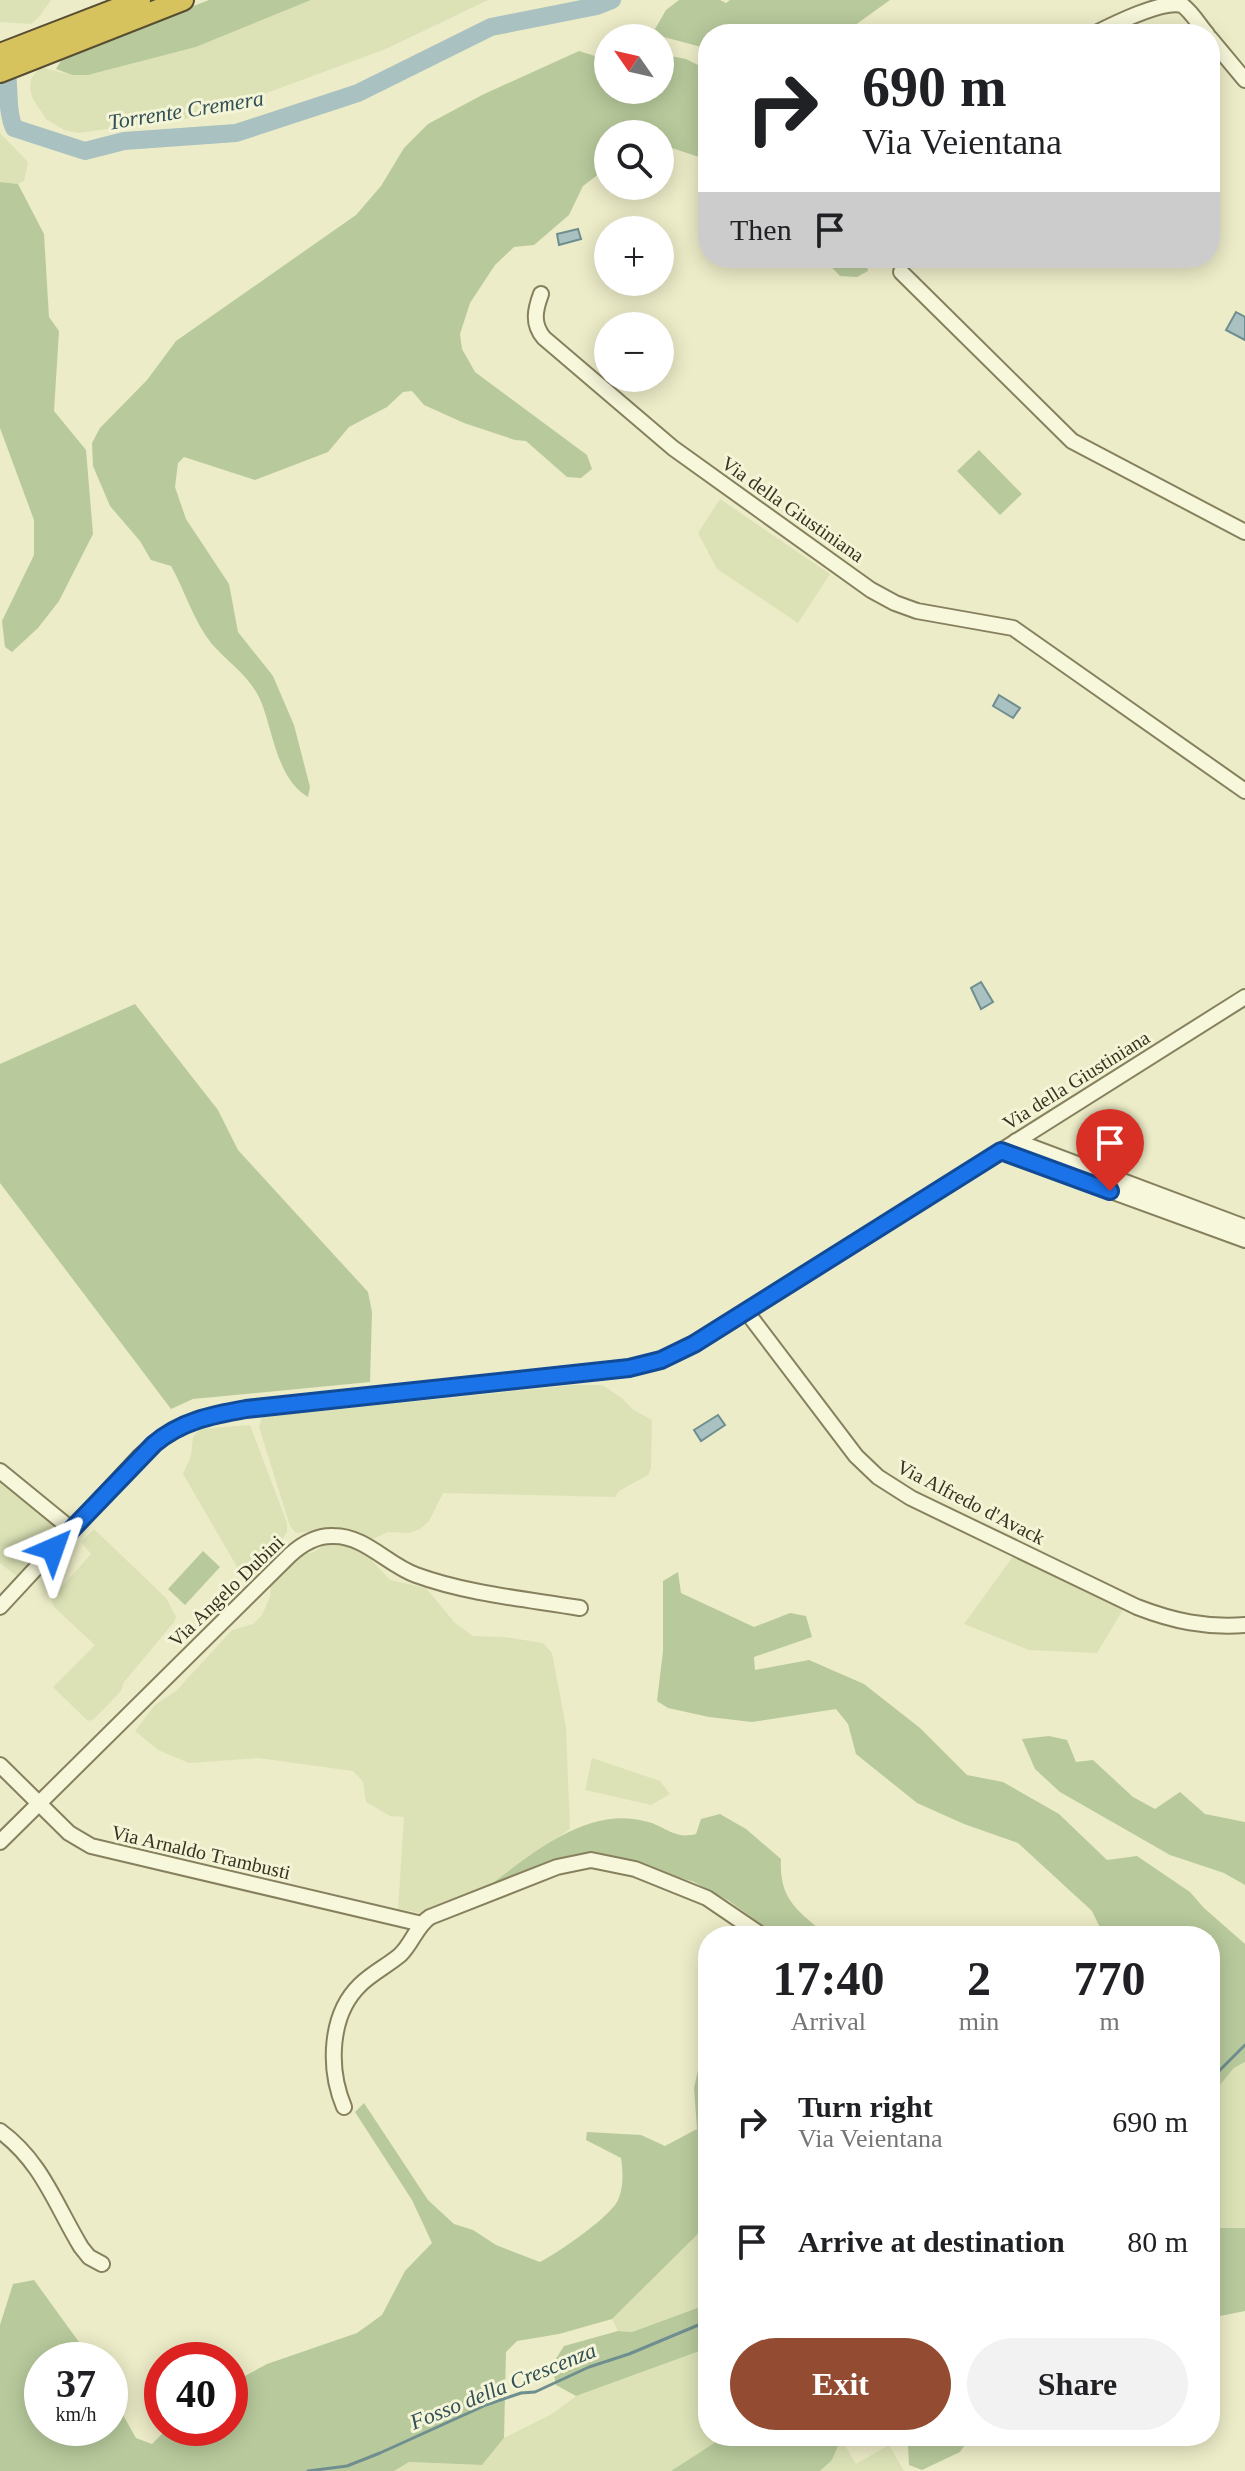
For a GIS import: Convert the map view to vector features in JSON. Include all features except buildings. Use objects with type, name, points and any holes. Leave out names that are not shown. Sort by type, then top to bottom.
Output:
[{"type":"highway","points":[[0,72],[140,0]]},
{"type":"highway","points":[[0,54],[183,0]]},
{"type":"street","points":[[1113,24],[1152,4],[1169,0],[1185,7],[1198,24]]},
{"type":"street","points":[[1220,50],[1245,80]]},
{"type":"street","points":[[901,272],[1072,441],[1245,532]]},
{"type":"street","name":"Via della Giustiniana","points":[[541,294],[535,321],[544,338],[673,448],[859,581],[907,608],[1001,624],[1016,630],[1245,791]]},
{"type":"street","name":"Via della Giustiniana","points":[[0,1607],[71,1529],[170,1431],[196,1419],[246,1409],[629,1368],[661,1360],[684,1350],[1245,997]]},
{"type":"street","points":[[1016,1141],[1245,1227]]},
{"type":"street","points":[[1001,1151],[1245,1240]]},
{"type":"street","name":"Via Alfredo d'Avack","points":[[746,1311],[856,1456],[888,1484],[1137,1607],[1199,1625],[1245,1625]]},
{"type":"street","points":[[0,1471],[71,1529]]},
{"type":"street","name":"Via Angelo Dubini","points":[[0,1842],[290,1555],[313,1539],[333,1535],[351,1539],[420,1577],[580,1608]]},
{"type":"street","name":"Via Arnaldo Trambusti","points":[[0,1765],[77,1840],[103,1850],[422,1924]]},
{"type":"street","points":[[344,2107],[335,2083],[334,2059],[338,2028],[346,2005],[365,1980],[403,1952],[428,1918],[557,1867],[591,1860],[635,1869],[707,1898],[748,1926]]},
{"type":"street","points":[[0,2131],[26,2153],[81,2247],[89,2257],[102,2264]]},
{"type":"green space","points":[[0,0],[51,0],[31,24],[0,22]]},
{"type":"green space","points":[[209,0],[311,0],[196,47],[88,75],[72,75],[56,69],[69,54]]},
{"type":"green space","points":[[311,0],[488,0],[388,48],[205,116],[78,133],[64,130],[46,119],[33,99],[31,79],[40,67],[72,75],[88,75],[196,47]]},
{"type":"green space","points":[[679,0],[720,0],[726,3],[730,0],[890,0],[857,24],[698,24],[698,46],[674,40],[674,24],[658,24],[666,10]]},
{"type":"green space","points":[[579,51],[594,56],[594,104],[674,104],[674,57],[698,65],[698,157],[674,149],[674,120],[594,120],[594,178],[583,186],[569,215],[534,245],[514,247],[495,265],[470,303],[460,334],[462,349],[475,372],[587,455],[592,469],[581,478],[567,477],[526,441],[464,423],[424,405],[412,391],[403,392],[387,407],[349,427],[328,452],[255,480],[184,457],[178,463],[175,487],[186,519],[229,584],[238,632],[273,676],[294,725],[310,787],[308,797],[283,768],[257,694],[246,678],[211,643],[171,566],[151,560],[140,541],[110,506],[93,466],[92,443],[100,428],[147,380],[176,341],[356,215],[381,186],[404,148],[428,124],[482,95]]},
{"type":"green space","points":[[0,133],[28,162],[24,181],[18,184],[0,182]]},
{"type":"green space","points":[[0,182],[18,184],[44,234],[49,317],[59,331],[54,411],[86,450],[93,534],[59,601],[38,628],[12,652],[5,647],[2,621],[34,555],[34,520],[0,428]]},
{"type":"green space","points":[[832,268],[868,268],[868,271],[857,277],[840,276]]},
{"type":"green space","points":[[979,450],[1022,494],[1000,515],[957,471]]},
{"type":"green space","points":[[720,499],[830,574],[798,623],[717,569],[698,533]]},
{"type":"green space","points":[[135,1004],[218,1110],[238,1150],[368,1292],[372,1312],[370,1382],[193,1399],[171,1409],[0,1183],[0,1064]]},
{"type":"green space","points":[[575,1385],[602,1385],[632,1409],[652,1420],[651,1468],[648,1475],[619,1491],[615,1497],[443,1493],[429,1521],[420,1529],[409,1533],[388,1532],[373,1539],[334,1529],[296,1533],[290,1526],[259,1427],[262,1417]]},
{"type":"green space","points":[[250,1425],[287,1523],[287,1532],[282,1540],[269,1547],[249,1579],[243,1577],[183,1474],[191,1456],[193,1437],[200,1429]]},
{"type":"green space","points":[[0,1477],[62,1528],[18,1577],[0,1563]]},
{"type":"green space","points":[[94,1529],[166,1598],[176,1617],[124,1682],[121,1691],[94,1719],[88,1721],[53,1687],[95,1645],[54,1607],[51,1599],[91,1554],[81,1542]]},
{"type":"green space","points":[[334,1539],[351,1543],[365,1553],[390,1580],[426,1588],[455,1623],[473,1636],[543,1643],[552,1653],[566,1727],[570,1829],[493,1883],[430,1911],[420,1913],[398,1909],[404,1817],[390,1816],[366,1802],[363,1782],[353,1771],[258,1758],[189,1763],[158,1750],[135,1731],[155,1705],[176,1691],[232,1630],[253,1624],[262,1615],[270,1597],[271,1577],[298,1552],[312,1553]]},
{"type":"green space","points":[[203,1551],[220,1567],[185,1605],[168,1589]]},
{"type":"green space","points":[[1014,1555],[1124,1608],[1097,1653],[1029,1650],[964,1624]]},
{"type":"green space","points":[[678,1572],[681,1593],[754,1627],[790,1613],[806,1616],[812,1637],[754,1657],[755,1670],[809,1660],[864,1684],[920,1728],[967,1775],[1003,1782],[1059,1814],[1107,1860],[1137,1856],[1190,1892],[1245,1944],[1245,2062],[1234,2068],[1220,2085],[1220,1926],[1099,1926],[1092,1911],[1018,1843],[917,1803],[856,1754],[848,1724],[836,1709],[752,1722],[668,1708],[657,1701],[663,1651],[663,1581]]},
{"type":"green space","points":[[1049,1736],[1067,1740],[1076,1762],[1093,1760],[1133,1797],[1155,1809],[1180,1792],[1205,1814],[1245,1822],[1245,1885],[1224,1873],[1170,1855],[1060,1792],[1035,1769],[1022,1739]]},
{"type":"green space","points":[[592,1758],[660,1781],[670,1794],[651,1805],[585,1790]]},
{"type":"green space","points":[[720,1814],[746,1829],[781,1859],[787,1895],[792,1904],[816,1926],[763,1926],[729,1901],[694,1882],[616,1858],[499,1886],[493,1883],[544,1846],[582,1826],[623,1818],[644,1821],[675,1834],[688,1835],[696,1834],[701,1819]]},
{"type":"green space","points":[[1245,2062],[1245,2228],[1220,2228],[1220,2085],[1234,2068]]},
{"type":"green space","points":[[698,2070],[698,2234],[612,2319],[559,2334],[517,2341],[506,2352],[504,2438],[482,2465],[409,2462],[394,2471],[0,2471],[0,2325],[13,2284],[34,2280],[79,2342],[24,2342],[24,2446],[128,2446],[128,2424],[136,2438],[144,2441],[144,2446],[248,2446],[248,2374],[267,2364],[357,2333],[382,2315],[405,2271],[432,2243],[412,2200],[355,2112],[364,2103],[428,2200],[454,2224],[540,2262],[593,2226],[612,2209],[619,2197],[621,2158],[586,2140],[587,2132],[641,2135],[665,2146],[697,2129],[694,2088]]},
{"type":"green space","points":[[1220,2228],[1245,2228],[1245,2311],[1220,2316]]},
{"type":"green space","points":[[698,2234],[698,2308],[632,2332],[618,2331],[612,2319]]},
{"type":"green space","points":[[698,2308],[698,2352],[576,2396],[556,2385],[552,2365],[564,2346],[618,2331],[632,2332]]},
{"type":"green space","points":[[698,2352],[698,2446],[710,2446],[671,2471],[394,2471],[409,2462],[482,2465],[504,2438],[552,2414],[576,2396]]},
{"type":"green space","points":[[710,2446],[838,2446],[832,2460],[820,2471],[671,2471]]},
{"type":"green space","points":[[837,2446],[845,2446],[856,2464],[890,2446],[904,2471],[820,2471],[832,2460]]},
{"type":"green space","points":[[908,2446],[964,2446],[960,2452],[922,2470],[909,2465]]},
{"type":"water","points":[[578,229],[581,239],[559,245],[557,234]]},
{"type":"water","points":[[1236,312],[1245,317],[1245,340],[1226,330]]},
{"type":"water","points":[[999,695],[1020,708],[1013,718],[993,706]]},
{"type":"water","points":[[981,982],[993,1002],[981,1009],[971,988]]},
{"type":"water","points":[[718,1415],[725,1425],[701,1441],[694,1430]]},
{"type":"waterway","name":"Torrente Cremera","points":[[2,58],[14,128],[85,151],[124,141],[236,133],[358,93],[491,27],[597,6],[612,0]]},
{"type":"waterway","name":"Fosso della Crescenza","points":[[1220,2070],[1245,2045]]},
{"type":"waterway","name":"Fosso della Crescenza","points":[[308,2471],[347,2466],[486,2405],[521,2393],[535,2392],[589,2367],[698,2325]]},
{"type":"route","points":[[53,1549],[139,1457],[170,1431],[196,1419],[246,1409],[629,1368],[651,1363],[706,1337],[1001,1151],[1110,1191]]}]
